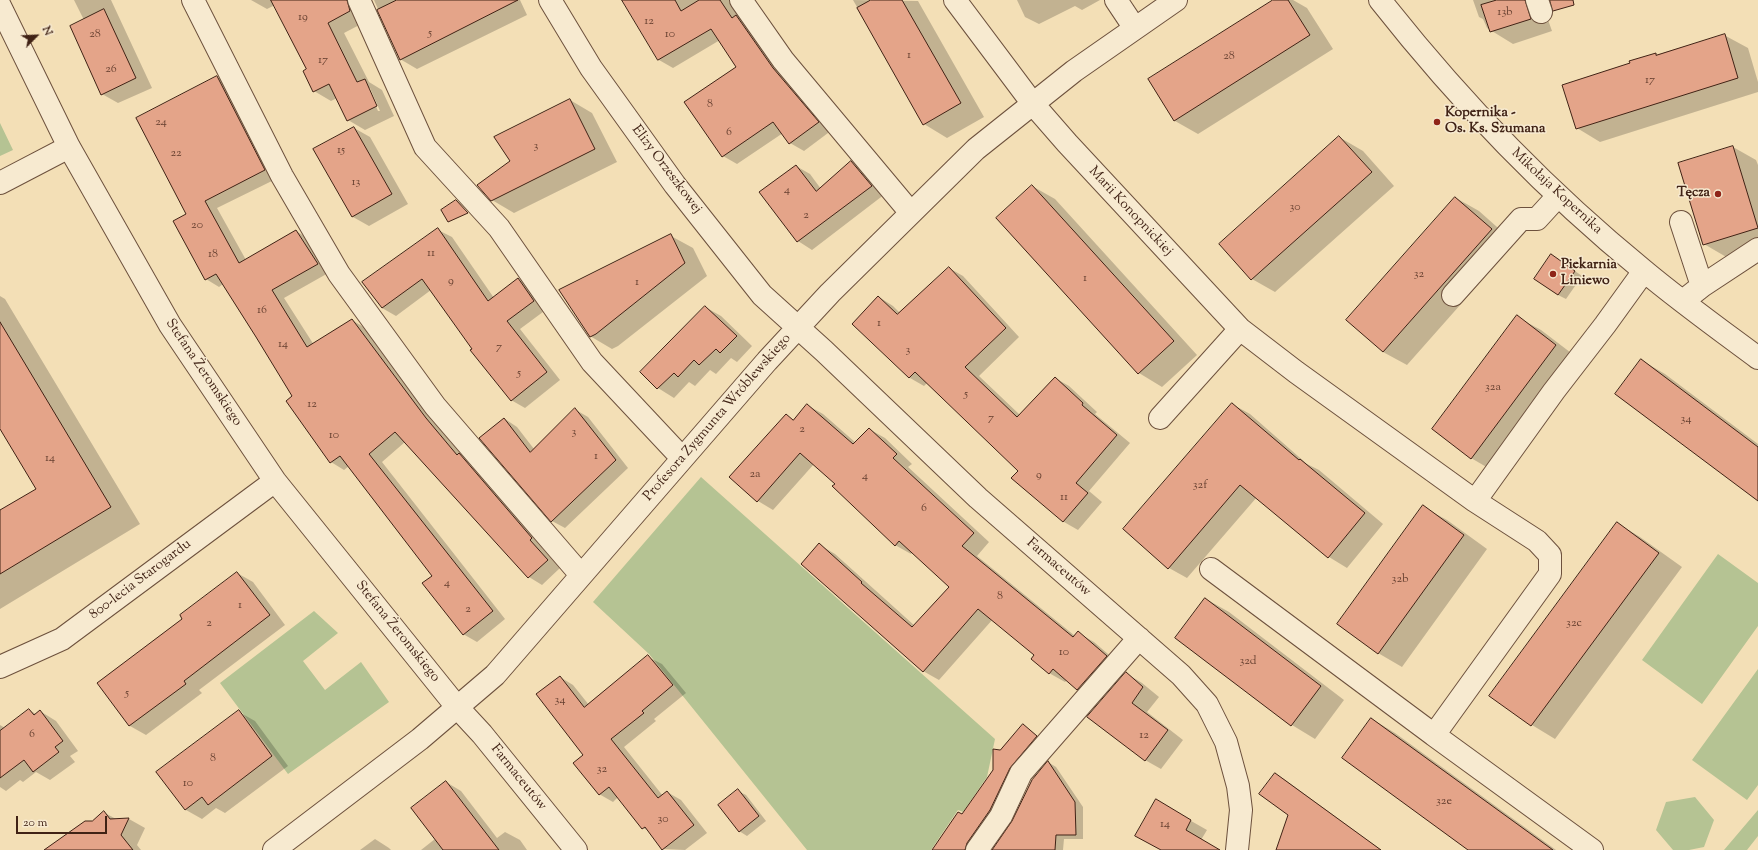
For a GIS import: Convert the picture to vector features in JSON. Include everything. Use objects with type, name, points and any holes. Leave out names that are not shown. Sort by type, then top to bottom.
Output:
[{"type":"street","points":[[193,0],[282,176],[339,274],[435,406],[581,575]]},
{"type":"street","points":[[359,0],[425,147],[498,228],[592,362],[682,458]]},
{"type":"street","name":"Elizy Orzeszkowej","points":[[550,0],[591,68],[675,184],[762,295],[798,328]]},
{"type":"street","points":[[740,0],[783,60],[911,213]]},
{"type":"street","name":"Marii Konopnickiej","points":[[955,0],[1033,104],[1111,192],[1240,329],[1476,501],[1537,541],[1550,555],[1550,574],[1434,735]]},
{"type":"street","points":[[1116,0],[1134,27]]},
{"type":"street","name":"Profesora Zygmunta Wróblewskiego","points":[[274,850],[420,739],[495,675],[767,361],[830,293],[976,149],[1074,71],[1134,27],[1176,0]]},
{"type":"street","name":"Mikołaja Kopernika","points":[[1380,0],[1454,89],[1504,143],[1558,196],[1644,271],[1758,358]]},
{"type":"street","name":"Stefana Żeromskiego","points":[[0,6],[69,147],[170,325],[275,481],[457,706]]},
{"type":"street","points":[[0,183],[69,147]]},
{"type":"street","points":[[1453,295],[1520,219],[1537,219],[1558,196]]},
{"type":"street","points":[[1681,222],[1702,286]]},
{"type":"street","points":[[1683,301],[1702,286],[1758,249]]},
{"type":"street","points":[[1476,501],[1554,391],[1644,271]]},
{"type":"street","name":"Farmaceutów","points":[[798,328],[978,498],[1181,675],[1208,704],[1226,742],[1238,786],[1241,810],[1237,850]]},
{"type":"street","points":[[1160,418],[1240,329]]},
{"type":"street","name":"800-lecia Starogardu","points":[[0,667],[62,639],[275,481]]},
{"type":"street","points":[[1211,569],[1434,735],[1592,850]]},
{"type":"street","points":[[978,850],[1001,816],[1021,773],[1139,638]]},
{"type":"street","name":"Farmaceutów","points":[[457,706],[482,734],[576,850]]},
{"type":"green space","points":[[0,123],[13,150],[0,156]]},
{"type":"green space","points":[[701,477],[995,739],[987,777],[963,812],[958,810],[931,850],[807,850],[649,654],[593,602]]},
{"type":"green space","points":[[1718,554],[1758,583],[1758,626],[1702,704],[1642,660]]},
{"type":"green space","points":[[314,611],[338,633],[303,661],[325,690],[361,662],[389,702],[288,774],[220,683]]},
{"type":"green space","points":[[1758,669],[1758,785],[1747,800],[1692,760]]},
{"type":"green space","points":[[1695,797],[1714,820],[1704,847],[1689,850],[1673,850],[1656,830],[1666,802]]},
{"type":"green space","points":[[1758,810],[1758,836],[1747,850],[1724,850]]},
{"type":"building","points":[[271,0],[347,0],[350,11],[328,23],[357,82],[365,79],[377,106],[347,121],[329,84],[313,92],[303,71],[306,69]]},
{"type":"building","points":[[397,0],[518,0],[400,60],[377,10]]},
{"type":"building","points":[[622,0],[675,0],[681,11],[699,0],[720,0],[732,18],[736,15],[773,68],[819,122],[789,144],[773,122],[722,157],[684,102],[736,67],[711,29],[658,60]]},
{"type":"building","points":[[871,0],[902,0],[961,103],[923,125],[857,8]]},
{"type":"building","points":[[1273,0],[1288,0],[1310,35],[1174,121],[1148,79]]},
{"type":"building","points":[[1497,0],[1525,0],[1531,19],[1490,32],[1481,5]]},
{"type":"building","points":[[1550,0],[1573,0],[1574,5],[1553,11]]},
{"type":"building","points":[[104,9],[136,78],[101,95],[70,26]]},
{"type":"building","points":[[1725,34],[1738,78],[1576,129],[1562,85],[1630,63],[1629,61],[1656,53],[1656,55]]},
{"type":"building","points":[[217,76],[265,170],[205,201],[239,263],[296,230],[318,264],[272,290],[307,347],[352,319],[426,418],[457,455],[459,453],[532,538],[530,540],[548,560],[528,578],[395,432],[369,454],[493,611],[463,635],[422,583],[432,576],[340,456],[330,463],[286,401],[292,396],[256,337],[216,274],[205,280],[173,221],[186,214],[136,118]]},
{"type":"building","points":[[570,99],[595,149],[491,201],[477,185],[510,161],[494,137]]},
{"type":"building","points":[[354,127],[392,194],[352,217],[313,149]]},
{"type":"building","points":[[1339,136],[1372,172],[1251,280],[1219,244]]},
{"type":"building","name":"Tęcza","points":[[1733,146],[1758,228],[1703,245],[1678,163]]},
{"type":"building","points":[[851,161],[872,186],[797,242],[759,192],[796,165],[816,191]]},
{"type":"building","points":[[1032,185],[1174,341],[1138,374],[996,218]]},
{"type":"building","points":[[1455,197],[1492,229],[1383,352],[1346,320]]},
{"type":"building","points":[[456,200],[468,213],[448,222],[441,210]]},
{"type":"building","points":[[438,228],[488,301],[518,278],[534,301],[507,321],[547,372],[511,401],[470,350],[472,349],[422,279],[382,308],[362,282]]},
{"type":"building","points":[[671,234],[685,263],[596,334],[590,337],[559,290]]},
{"type":"building","points":[[1551,254],[1575,271],[1558,295],[1534,279]]},
{"type":"building","points":[[949,267],[1006,328],[965,367],[1017,417],[1055,377],[1083,403],[1082,405],[1117,435],[1076,483],[1088,493],[1063,522],[1011,478],[1018,471],[915,372],[909,378],[852,324],[878,296],[897,314]]},
{"type":"building","points":[[705,306],[737,336],[720,353],[716,349],[699,365],[694,360],[678,377],[674,373],[657,389],[640,372]]},
{"type":"building","points":[[1517,315],[1556,345],[1471,459],[1432,429]]},
{"type":"building","points":[[0,322],[111,507],[0,574],[0,510],[36,489],[0,429]]},
{"type":"building","points":[[1641,359],[1758,447],[1758,501],[1615,394]]},
{"type":"building","points":[[1232,403],[1299,460],[1300,459],[1365,513],[1328,558],[1240,485],[1168,569],[1123,529]]},
{"type":"building","points":[[807,404],[853,444],[869,428],[897,454],[893,458],[974,533],[962,546],[1073,637],[1078,631],[1107,656],[1077,690],[1053,669],[1049,674],[1031,659],[1034,655],[978,609],[923,672],[801,564],[819,543],[862,582],[861,583],[912,627],[949,587],[899,541],[895,546],[832,486],[835,484],[800,453],[757,502],[729,477],[786,414],[793,420]]},
{"type":"building","points":[[575,408],[616,460],[551,522],[479,438],[504,418],[530,452]]},
{"type":"building","points":[[1423,505],[1464,535],[1378,654],[1337,624]]},
{"type":"building","points":[[1617,522],[1659,553],[1531,726],[1489,696]]},
{"type":"building","points":[[237,572],[270,615],[184,681],[186,684],[129,726],[97,683],[182,619],[180,615]]},
{"type":"building","points":[[1205,598],[1321,686],[1291,726],[1175,638]]},
{"type":"building","points":[[648,655],[673,685],[642,711],[644,713],[611,739],[658,798],[667,791],[694,825],[662,850],[645,827],[642,829],[609,787],[599,795],[573,763],[583,755],[536,694],[560,676],[584,707]]},
{"type":"building","points":[[1126,672],[1143,687],[1132,703],[1168,730],[1145,761],[1087,717]]},
{"type":"building","points":[[29,709],[34,715],[40,710],[63,741],[55,747],[59,752],[33,772],[24,760],[0,778],[0,731]]},
{"type":"building","points":[[239,710],[272,756],[208,805],[202,797],[185,810],[156,772]]},
{"type":"building","points":[[1371,718],[1553,850],[1468,850],[1342,758]]},
{"type":"building","points":[[1023,724],[1037,736],[1010,768],[990,810],[967,843],[965,850],[932,850],[958,812],[962,814],[993,770],[993,749],[1000,750]]},
{"type":"building","points":[[1048,761],[1075,802],[1076,835],[1056,835],[1055,850],[992,850],[1012,821],[1032,780]]},
{"type":"building","points":[[1275,773],[1381,850],[1276,850],[1288,815],[1259,794]]},
{"type":"building","points":[[446,781],[499,850],[443,850],[411,808]]},
{"type":"building","points":[[738,789],[759,816],[739,832],[718,805]]},
{"type":"building","points":[[1156,799],[1191,820],[1186,830],[1220,850],[1161,850],[1135,836]]},
{"type":"building","points":[[104,811],[110,819],[129,818],[121,835],[133,850],[44,850],[85,821],[92,821]]},
{"type":"place","name":"Kopernika - Os. Ks. Szumana","points":[[1437,122]]},
{"type":"place","name":"Tęcza","points":[[1718,194]]},
{"type":"place","name":"Piekarnia Liniewo","points":[[1553,274]]}]
